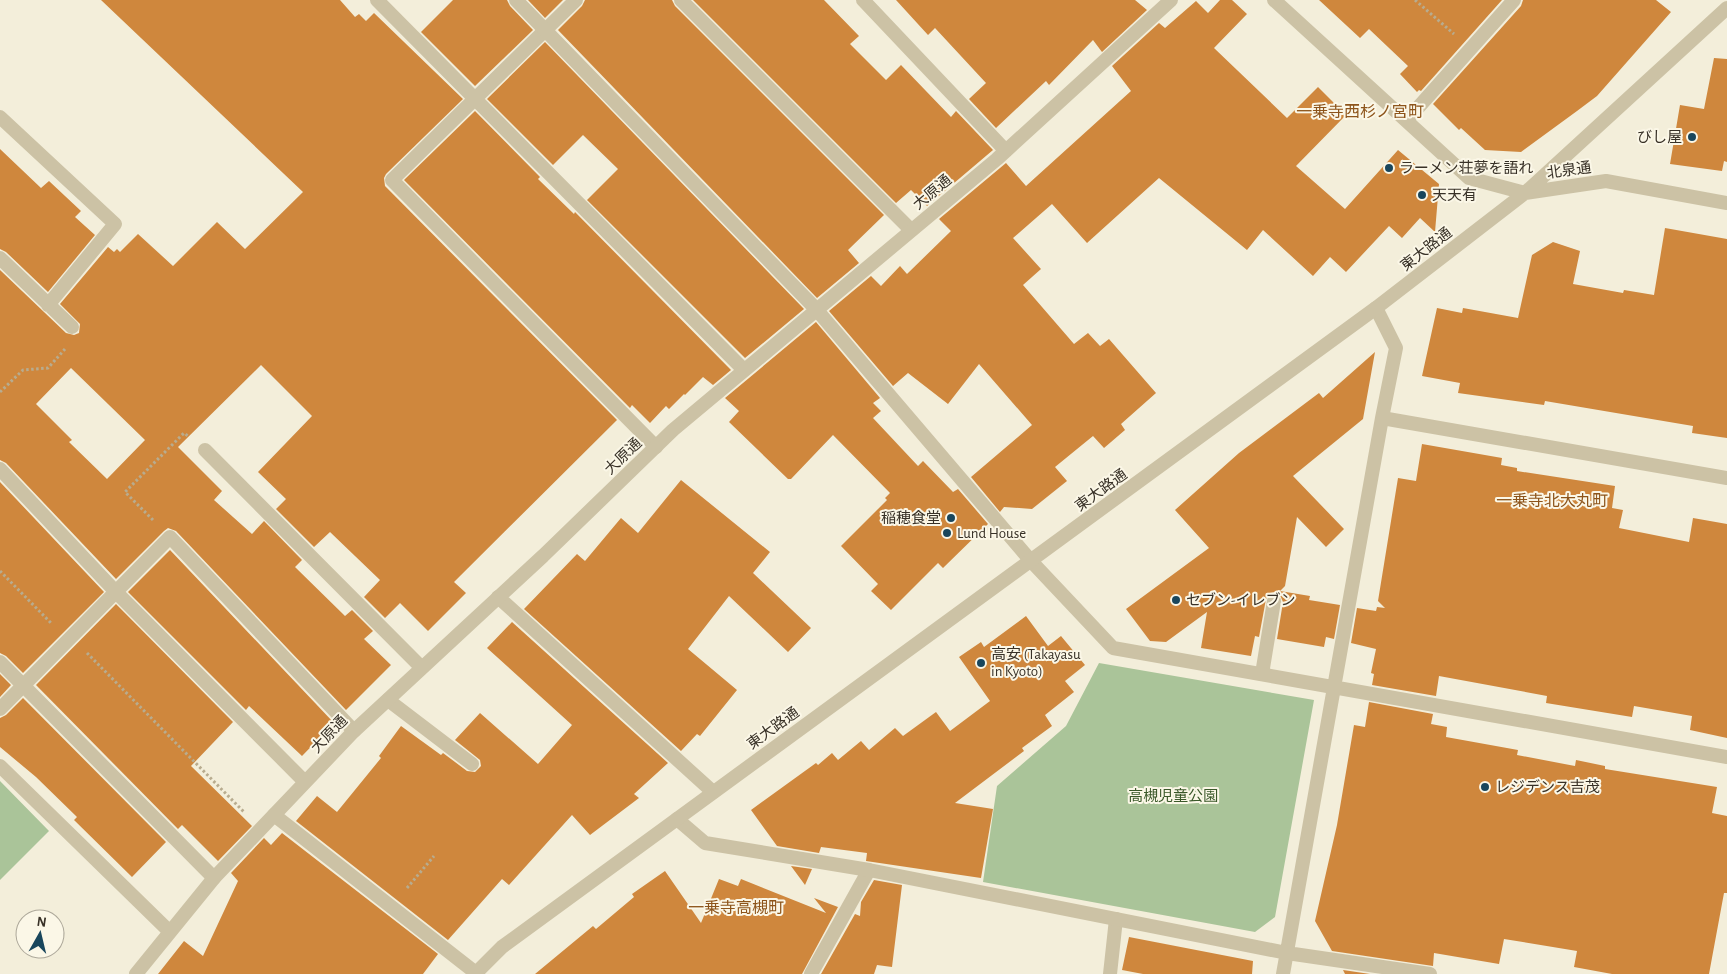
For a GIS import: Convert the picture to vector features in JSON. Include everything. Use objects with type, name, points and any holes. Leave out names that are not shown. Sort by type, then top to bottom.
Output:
[{"type":"street","points":[[377,0],[744,370]]},
{"type":"street","points":[[516,0],[816,309],[1031,561],[1113,648],[1727,757]]},
{"type":"street","points":[[576,0],[392,180],[656,447]]},
{"type":"street","points":[[681,0],[911,230]]},
{"type":"street","name":"大原通","points":[[136,974],[214,878],[354,731],[498,598],[656,447],[816,309],[1006,151],[1171,0]]},
{"type":"street","name":"北泉通","points":[[1274,0],[1469,178],[1525,193],[1606,181],[1727,203]]},
{"type":"street","points":[[1407,120],[1514,0]]},
{"type":"street","points":[[866,1],[1006,151]]},
{"type":"street","name":"東大路通","points":[[476,974],[502,947],[1376,308],[1525,193],[1727,8]]},
{"type":"street","points":[[0,117],[115,224],[48,304]]},
{"type":"street","points":[[0,258],[72,327]]},
{"type":"street","points":[[1283,974],[1396,348],[1376,308]]},
{"type":"street","points":[[1382,418],[1727,478]]},
{"type":"street","points":[[204,450],[422,668]]},
{"type":"street","points":[[0,469],[115,590],[305,782]]},
{"type":"street","points":[[0,709],[115,590],[170,537],[354,731]]},
{"type":"street","points":[[498,598],[713,792]]},
{"type":"street","points":[[1262,674],[1274,601]]},
{"type":"street","points":[[0,662],[214,878]]},
{"type":"street","points":[[388,700],[472,764]]},
{"type":"street","points":[[0,766],[170,932]]},
{"type":"street","points":[[274,814],[476,974]]},
{"type":"street","points":[[677,819],[705,843],[869,870],[1287,952],[1430,974]]},
{"type":"street","points":[[811,974],[869,870]]},
{"type":"street","points":[[1110,974],[1116,919]]},
{"type":"path","points":[[1415,0],[1470,49]]},
{"type":"path","points":[[0,392],[23,370],[48,368],[74,339],[72,327]]},
{"type":"path","points":[[170,537],[125,492],[184,433],[204,450]]},
{"type":"path","points":[[0,571],[260,829]]},
{"type":"path","points":[[391,906],[434,856]]},
{"type":"green space","name":"高槻児童公園","points":[[1099,663],[1314,700],[1275,917],[1255,932],[983,882],[997,786],[1066,726]]},
{"type":"green space","points":[[0,781],[49,831],[0,880]]},
{"type":"building","points":[[101,0],[340,0],[355,17],[359,14],[366,21],[374,13],[463,99],[386,174],[384,178],[385,186],[617,420],[454,582],[466,593],[428,631],[400,603],[385,618],[364,597],[380,580],[330,532],[314,547],[276,509],[286,499],[258,472],[312,416],[261,365],[178,447],[222,491],[214,500],[252,534],[264,521],[302,560],[295,567],[345,616],[352,610],[373,631],[364,639],[391,665],[346,710],[176,531],[168,528],[164,531],[116,579],[6,463],[0,460],[0,270],[66,333],[74,335],[79,333],[80,324],[60,304],[108,247],[114,252],[117,249],[120,252],[138,234],[173,266],[217,222],[245,249],[303,192]],"holes":[[[71,368],[145,440],[107,479],[69,442],[72,440],[36,404]]]},
{"type":"building","points":[[453,0],[507,0],[510,6],[533,30],[475,86],[421,32]]},
{"type":"building","points":[[528,0],[563,0],[545,18]]},
{"type":"building","points":[[585,0],[672,0],[675,6],[884,215],[848,250],[859,263],[817,298],[558,30],[582,6]]},
{"type":"building","points":[[693,0],[824,0],[859,36],[850,44],[886,80],[901,65],[951,117],[956,111],[993,150],[927,206],[911,190],[896,203]]},
{"type":"building","points":[[896,0],[1135,0],[1147,10],[1102,52],[1093,40],[1049,85],[1046,81],[996,128],[969,99],[986,83],[935,28],[928,35]]},
{"type":"building","points":[[1220,0],[1232,0],[1247,14],[1214,48],[1287,118],[1318,87],[1346,115],[1296,166],[1345,209],[1398,150],[1439,184],[1435,232],[1420,218],[1402,238],[1389,226],[1346,272],[1330,257],[1313,276],[1263,230],[1247,250],[1159,178],[1087,243],[1052,204],[1013,238],[1041,269],[1023,285],[1074,344],[1088,333],[1100,346],[1109,339],[1156,393],[1121,424],[1125,430],[1104,448],[1093,436],[1055,467],[1067,481],[1032,509],[1004,507],[1000,512],[971,477],[1032,425],[979,364],[948,404],[908,373],[893,386],[829,311],[871,276],[881,286],[900,266],[907,274],[951,231],[939,219],[1006,163],[1026,186],[1131,91],[1112,66],[1159,23],[1165,28],[1196,1],[1208,13]]},
{"type":"building","points":[[1319,0],[1502,0],[1421,91],[1417,92],[1400,74],[1408,66],[1369,29],[1360,38]]},
{"type":"building","points":[[1523,0],[1656,0],[1671,12],[1597,96],[1577,111],[1521,152],[1485,150],[1461,128],[1459,130],[1433,104],[1521,6]]},
{"type":"building","points":[[545,42],[804,309],[745,358],[587,200],[618,169],[583,135],[553,165],[487,99]]},
{"type":"building","points":[[1714,58],[1727,59],[1727,162],[1724,161],[1722,171],[1670,164],[1680,105],[1704,109]]},
{"type":"building","points":[[475,111],[540,177],[538,179],[574,214],[575,212],[731,370],[713,385],[703,377],[669,409],[666,406],[650,423],[632,405],[630,408],[404,180]]},
{"type":"building","points":[[0,149],[41,188],[49,181],[81,211],[75,217],[95,235],[48,292],[6,252],[0,249]]},
{"type":"building","points":[[1665,228],[1727,239],[1727,438],[1692,433],[1693,426],[1545,401],[1544,405],[1458,393],[1460,383],[1422,376],[1437,308],[1462,313],[1463,308],[1518,318],[1532,255],[1553,242],[1580,251],[1573,284],[1623,293],[1624,290],[1654,295]]},
{"type":"building","points":[[816,322],[880,398],[873,403],[881,411],[873,418],[918,466],[923,461],[953,492],[958,489],[988,524],[943,568],[938,563],[891,610],[871,591],[878,584],[841,546],[887,500],[885,498],[890,493],[833,435],[791,479],[788,479],[729,422],[739,411],[725,398]]},
{"type":"building","points":[[1375,352],[1363,419],[1293,476],[1344,529],[1326,547],[1297,517],[1285,586],[1280,591],[1310,596],[1309,600],[1340,605],[1334,639],[1326,637],[1324,647],[1277,639],[1283,602],[1280,595],[1275,592],[1270,593],[1266,599],[1259,637],[1255,636],[1251,656],[1201,648],[1207,612],[1166,642],[1150,641],[1126,609],[1209,548],[1175,510],[1239,453],[1319,393],[1323,398]]},
{"type":"building","points":[[1422,444],[1502,458],[1501,465],[1517,468],[1517,471],[1615,486],[1612,508],[1623,510],[1619,528],[1689,542],[1693,518],[1727,524],[1727,738],[1690,730],[1692,716],[1634,706],[1632,717],[1546,703],[1547,696],[1439,676],[1436,696],[1372,685],[1374,674],[1371,673],[1376,649],[1351,643],[1357,608],[1376,611],[1377,607],[1385,608],[1378,601],[1398,478],[1416,481]]},
{"type":"building","points":[[681,480],[770,552],[753,573],[811,628],[788,652],[729,596],[688,649],[737,690],[700,736],[697,734],[681,751],[524,609],[577,554],[585,561],[621,518],[638,533]]},
{"type":"building","points":[[0,482],[104,592],[23,673],[6,656],[0,653]]},
{"type":"building","points":[[170,550],[334,723],[302,756],[249,706],[246,710],[128,592]]},
{"type":"building","points":[[116,604],[233,722],[191,766],[252,826],[218,861],[182,825],[178,829],[36,685]]},
{"type":"building","points":[[1026,616],[1048,646],[1061,636],[1085,665],[1065,681],[1074,692],[1045,715],[1052,726],[1022,748],[1024,751],[955,803],[993,809],[981,878],[866,861],[867,853],[821,847],[819,853],[777,846],[751,810],[816,763],[818,765],[832,753],[838,760],[861,741],[869,750],[895,728],[903,736],[936,712],[950,731],[990,701],[959,657],[981,642],[984,647]]},
{"type":"building","points":[[512,622],[668,763],[634,794],[639,798],[590,835],[572,815],[509,885],[502,879],[448,940],[296,821],[317,796],[337,812],[381,758],[379,756],[401,726],[441,755],[443,753],[467,771],[475,772],[481,766],[480,760],[455,740],[480,713],[538,764],[572,725],[487,648]]},
{"type":"building","points":[[0,674],[11,685],[0,697]]},
{"type":"building","points":[[23,698],[166,842],[132,877],[74,820],[77,817],[36,777],[0,747],[0,718],[6,715]]},
{"type":"building","points":[[1369,702],[1433,714],[1431,724],[1447,727],[1446,737],[1518,750],[1517,755],[1575,766],[1576,760],[1605,766],[1605,769],[1717,787],[1712,813],[1727,816],[1727,893],[1724,893],[1709,974],[1612,974],[1574,967],[1577,951],[1504,939],[1499,964],[1434,953],[1433,966],[1332,951],[1315,921],[1337,825],[1354,725],[1365,727]]},
{"type":"building","points":[[282,833],[438,954],[423,974],[158,974],[184,941],[203,956],[238,881],[231,873],[264,838],[271,845]]},
{"type":"building","points":[[791,866],[812,869],[805,885]]},
{"type":"building","points":[[665,871],[701,923],[719,879],[738,886],[741,879],[826,913],[814,898],[838,907],[802,974],[535,974],[593,926],[596,929],[634,897],[632,894]]},
{"type":"building","points":[[874,880],[902,885],[892,967],[877,965],[874,974],[821,974],[855,914],[860,916],[861,902]]},
{"type":"building","points":[[1129,937],[1253,961],[1252,974],[1143,974],[1122,970]]},
{"type":"building","points":[[1343,970],[1370,974],[1345,974]]},
{"type":"place","name":"びし屋","points":[[1692,137]]},
{"type":"place","name":"ラーメン荘夢を語れ","points":[[1389,168]]},
{"type":"place","name":"天天有","points":[[1422,195]]},
{"type":"place","name":"稲穂食堂","points":[[951,518]]},
{"type":"place","name":"Lund House","points":[[947,533]]},
{"type":"place","name":"セブン-イレブン","points":[[1176,600]]},
{"type":"place","name":"高安 (Takayasu in Kyoto)","points":[[981,663]]},
{"type":"place","name":"レジデンス吉茂","points":[[1485,787]]},
{"type":"district","name":"一乗寺西杉ノ宮町","points":[[1360,111]]},
{"type":"district","name":"一乗寺北大丸町","points":[[1552,500]]},
{"type":"district","name":"一乗寺高槻町","points":[[736,907]]}]
